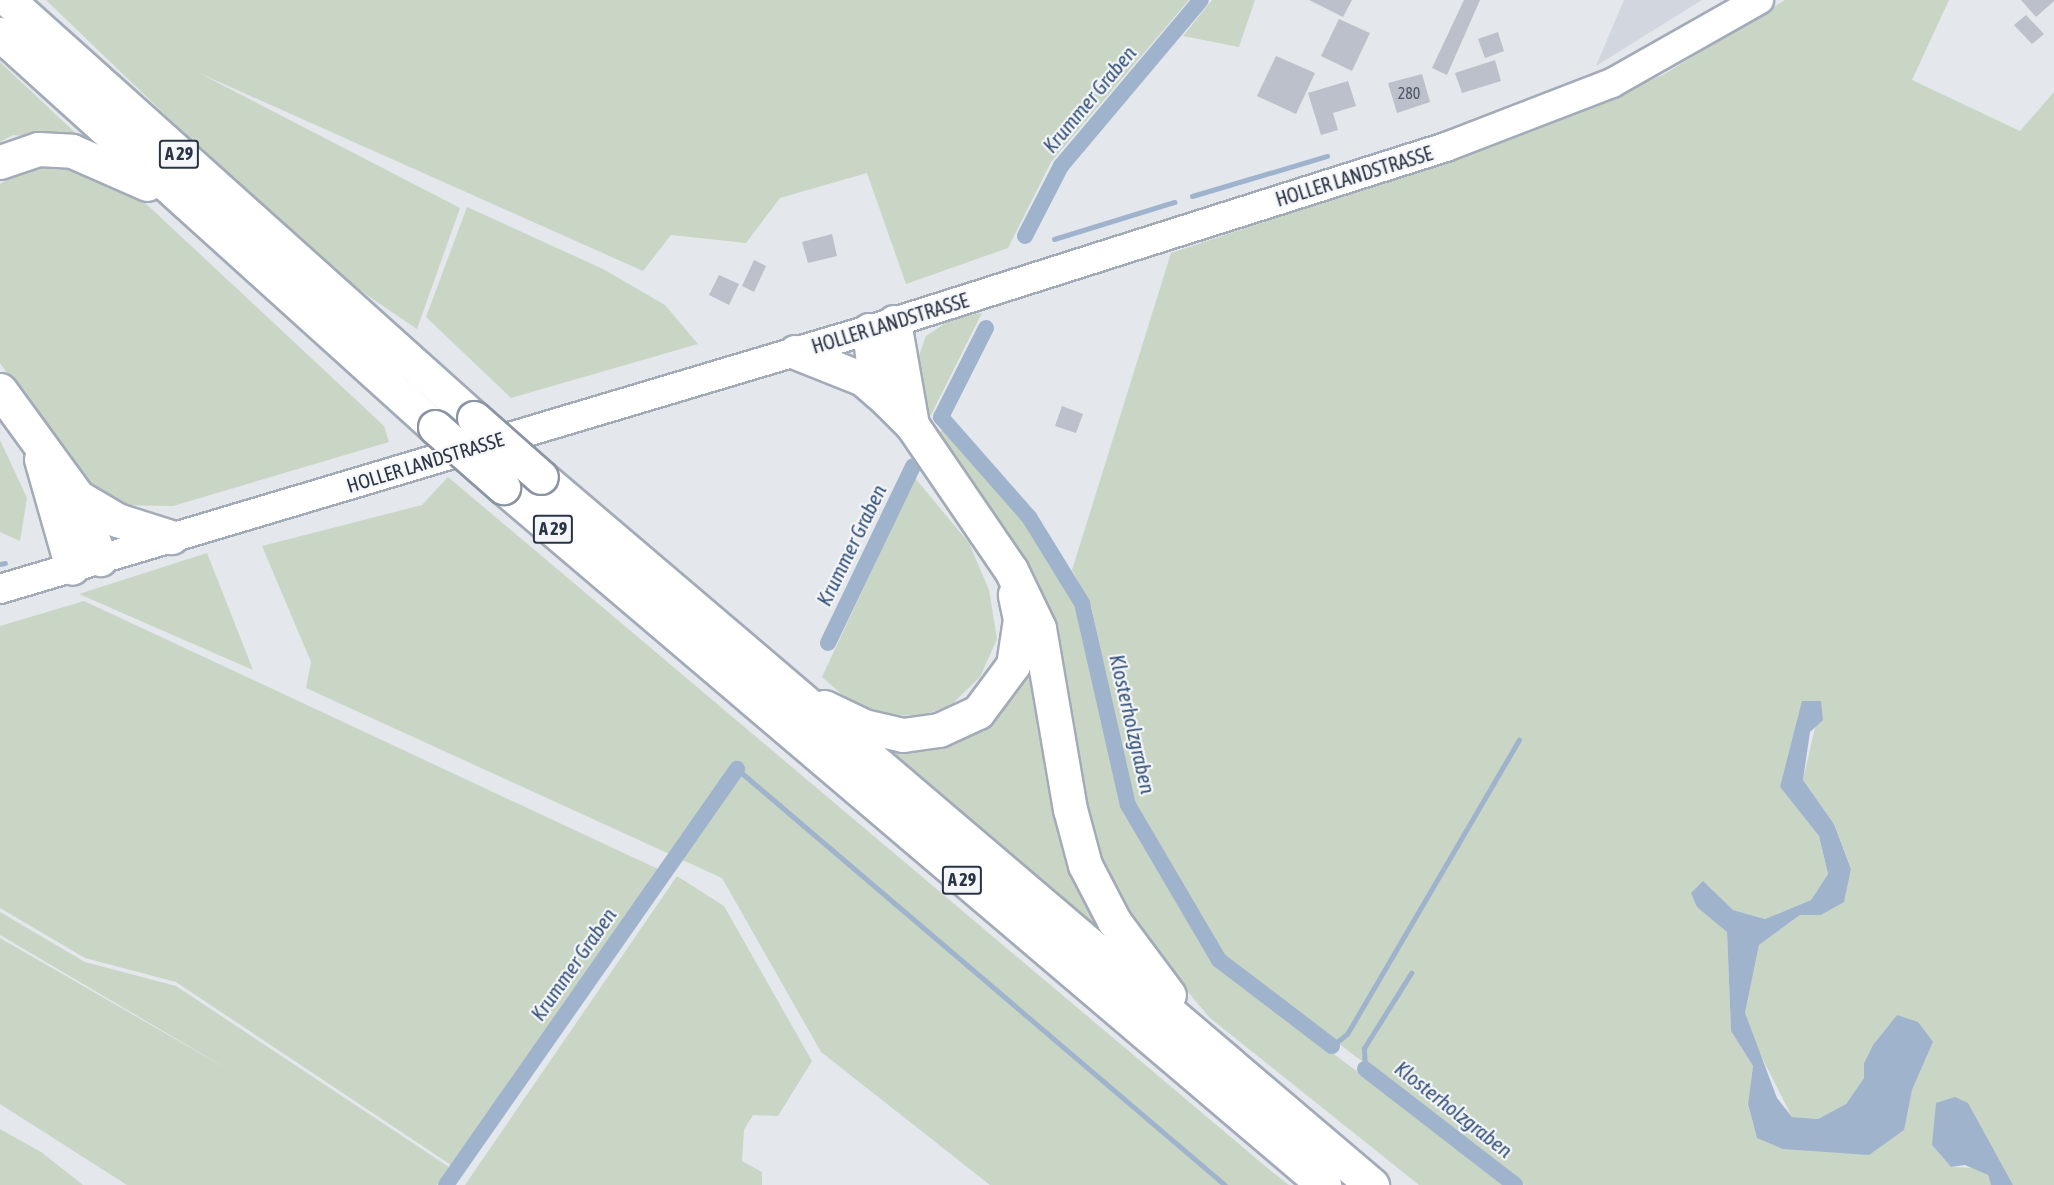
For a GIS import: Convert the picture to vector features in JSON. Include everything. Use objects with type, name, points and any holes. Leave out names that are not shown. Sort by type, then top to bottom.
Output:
[{"type":"highway","name":"A 29","points":[[8,0],[474,418],[795,698],[1195,1038],[1372,1185]]},
{"type":"highway","name":"A 29","points":[[0,34],[503,487],[1324,1185]]},
{"type":"highway","points":[[0,162],[38,149],[72,151],[174,191]]},
{"type":"highway","points":[[882,326],[873,365],[887,400]]},
{"type":"highway","points":[[882,326],[912,425]]},
{"type":"highway","points":[[795,352],[863,379],[912,425],[1011,570],[1039,628],[1070,809],[1085,865],[1114,921],[1195,1038]]},
{"type":"highway","points":[[0,390],[38,446],[78,497],[117,520],[171,537]]},
{"type":"highway","points":[[38,446],[86,563]]},
{"type":"highway","points":[[78,497],[86,563]]},
{"type":"highway","points":[[795,698],[864,726],[903,735],[939,730],[978,712],[1004,682],[1014,658],[1020,620],[1011,570]]},
{"type":"main road","name":"HOLLER LANDSTRASSE","points":[[0,589],[882,326],[1446,147],[1612,83],[1759,0]]},
{"type":"shaded area","points":[[1624,0],[1702,0],[1596,66]]},
{"type":"green space","points":[[46,0],[1189,0],[1051,162],[1008,248],[906,284],[867,173],[780,198],[746,243],[671,235],[643,271],[199,73],[460,208],[417,329],[318,262]]},
{"type":"green space","points":[[1212,0],[1255,0],[1239,47],[1183,36]]},
{"type":"green space","points":[[1785,0],[1949,0],[1912,80],[2020,131],[2054,92],[2054,1185],[2013,1185],[2004,1178],[1968,1103],[1937,1128],[1932,1145],[1951,1167],[1976,1168],[1988,1175],[1991,1185],[1525,1185],[1226,958],[1133,801],[1091,605],[1072,570],[1171,253],[1498,144],[1663,75]],"holes":[[[1821,701],[1803,780],[1834,824],[1851,868],[1844,901],[1821,915],[1800,915],[1759,945],[1745,1013],[1753,1040],[1792,1117],[1818,1119],[1846,1104],[1864,1078],[1864,1063],[1873,1045],[1897,1015],[1933,1042],[1912,1090],[1903,1130],[1757,1138],[1748,1104],[1753,1066],[1731,1031],[1727,932],[1717,918],[1733,910],[1765,919],[1811,900],[1828,874],[1819,836],[1780,787]]]},
{"type":"green space","points":[[0,62],[85,142],[13,135],[0,142]]},
{"type":"green space","points":[[75,165],[141,199],[384,426],[389,442],[173,506],[111,505],[88,492],[0,363],[0,184],[25,170]]},
{"type":"green space","points":[[467,207],[603,269],[665,305],[698,344],[511,398],[426,317]]},
{"type":"green space","points":[[982,313],[929,419],[917,361],[926,336],[953,318]]},
{"type":"green space","points":[[945,425],[1025,520],[1077,608],[1122,810],[1212,963],[1509,1185],[1419,1185],[1210,1018],[1150,947],[1108,878],[1091,830],[1059,654],[937,437]]},
{"type":"green space","points":[[0,440],[27,498],[20,541],[0,532]]},
{"type":"green space","points":[[448,477],[1289,1185],[990,1185],[821,1052],[722,878],[306,688],[311,662],[262,546],[422,505]]},
{"type":"green space","points":[[915,478],[969,543],[989,590],[997,639],[980,677],[951,705],[921,716],[891,715],[849,701],[822,677]]},
{"type":"green space","points":[[207,553],[253,670],[79,594]]},
{"type":"green space","points":[[84,601],[658,869],[451,1165],[176,982],[85,958],[0,908],[0,626]]},
{"type":"green space","points":[[1027,631],[1129,962],[872,741],[929,742]]},
{"type":"green space","points":[[677,876],[724,906],[812,1061],[778,1116],[753,1115],[744,1130],[742,1161],[762,1172],[762,1185],[465,1185]]},
{"type":"green space","points":[[0,912],[85,962],[176,986],[449,1167],[437,1185],[127,1185],[0,1104],[0,938],[236,1074],[0,935]]},
{"type":"green space","points":[[0,1129],[41,1152],[83,1185],[0,1185]]},
{"type":"water","points":[[1802,701],[1821,701],[1823,720],[1810,732],[1803,780],[1834,824],[1851,869],[1844,902],[1821,915],[1800,915],[1759,945],[1745,1013],[1777,1098],[1792,1117],[1818,1119],[1846,1104],[1864,1078],[1864,1063],[1873,1045],[1897,1015],[1918,1022],[1933,1042],[1912,1090],[1904,1130],[1869,1155],[1783,1149],[1757,1138],[1748,1104],[1753,1066],[1731,1031],[1727,932],[1697,907],[1691,893],[1703,881],[1733,910],[1765,919],[1811,900],[1828,874],[1819,836],[1780,787]]},
{"type":"water","points":[[1955,1097],[1968,1103],[2013,1185],[1991,1185],[1988,1175],[1965,1165],[1951,1167],[1932,1145],[1936,1103]]},
{"type":"building","points":[[1309,0],[1352,0],[1343,17]]},
{"type":"building","points":[[1464,0],[1480,0],[1447,75],[1432,68]]},
{"type":"building","points":[[2021,0],[2054,0],[2054,1],[2036,17]]},
{"type":"building","points":[[2026,15],[2044,34],[2032,44],[2014,25]]},
{"type":"building","points":[[1339,19],[1370,33],[1352,71],[1321,56]]},
{"type":"building","points":[[1498,32],[1504,51],[1485,58],[1478,39]]},
{"type":"building","points":[[1276,56],[1315,73],[1296,114],[1257,96]]},
{"type":"building","points":[[1495,60],[1501,81],[1462,93],[1455,73]]},
{"type":"building","points":[[1422,74],[1430,102],[1397,113],[1388,83]]},
{"type":"building","points":[[1348,81],[1356,106],[1333,113],[1338,130],[1321,135],[1308,93]]},
{"type":"building","points":[[832,234],[837,256],[808,263],[802,242]]},
{"type":"building","points":[[754,260],[766,266],[754,292],[742,286]]},
{"type":"building","points":[[719,275],[739,284],[729,305],[709,295]]},
{"type":"building","points":[[1062,406],[1083,414],[1076,433],[1055,426]]},
{"type":"waterway","name":"Krummer Graben","points":[[1025,236],[1061,166],[1201,0]]},
{"type":"waterway","points":[[1192,196],[1327,156]]},
{"type":"waterway","points":[[1054,239],[1174,202]]},
{"type":"waterway","name":"Klosterholzgraben","points":[[986,328],[941,417],[1029,517],[1082,603],[1128,805],[1219,960],[1332,1046]]},
{"type":"waterway","name":"Krummer Graben","points":[[828,643],[913,466]]},
{"type":"waterway","points":[[0,564],[5,563]]},
{"type":"waterway","points":[[1332,1046],[1347,1034],[1519,740]]},
{"type":"waterway","points":[[737,769],[1225,1185]]},
{"type":"waterway","name":"Krummer Graben","points":[[446,1185],[737,769]]},
{"type":"waterway","points":[[1365,1069],[1364,1048],[1411,973]]},
{"type":"waterway","name":"Klosterholzgraben","points":[[1365,1069],[1515,1185]]}]
